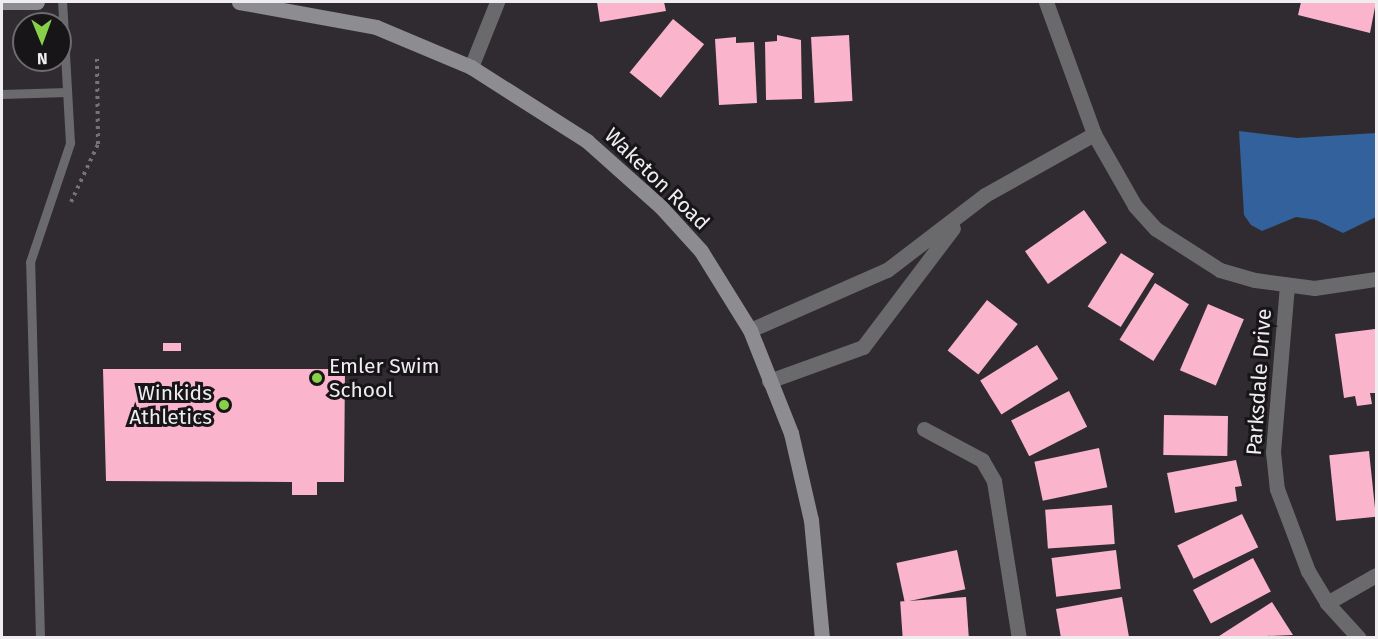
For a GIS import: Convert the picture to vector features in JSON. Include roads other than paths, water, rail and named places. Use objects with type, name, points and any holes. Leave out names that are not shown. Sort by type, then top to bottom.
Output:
[{"type":"street","points":[[2,2],[37,2]]},
{"type":"street","name":"Waketon Road","points":[[239,2],[376,27],[471,67],[587,141],[624,172],[701,251],[750,330],[791,433],[811,520],[822,638]]},
{"type":"street","points":[[471,67],[497,2]]},
{"type":"street","points":[[1046,2],[1094,134],[1135,206],[1164,235],[1220,270],[1287,285],[1314,288],[1377,279]]},
{"type":"street","points":[[750,330],[887,270],[1019,173],[1094,134]]},
{"type":"street","points":[[769,381],[862,347],[959,219]]},
{"type":"street","name":"Parksdale Drive","points":[[1287,285],[1273,452],[1277,489],[1289,529],[1327,603],[1359,638]]},
{"type":"street","points":[[924,429],[982,460],[994,481],[1018,638]]},
{"type":"street","points":[[1327,603],[1377,575]]},
{"type":"lane","points":[[40,638],[30,262],[70,143],[62,2]]},
{"type":"lane","points":[[2,94],[67,92]]},
{"type":"water","points":[[1239,131],[1297,138],[1376,133],[1376,217],[1343,233],[1316,220],[1296,217],[1262,231],[1251,225],[1244,215]]},
{"type":"place","name":"Emler Swim School","points":[[317,378]]},
{"type":"place","name":"Winkids Athletics","points":[[224,405]]}]
